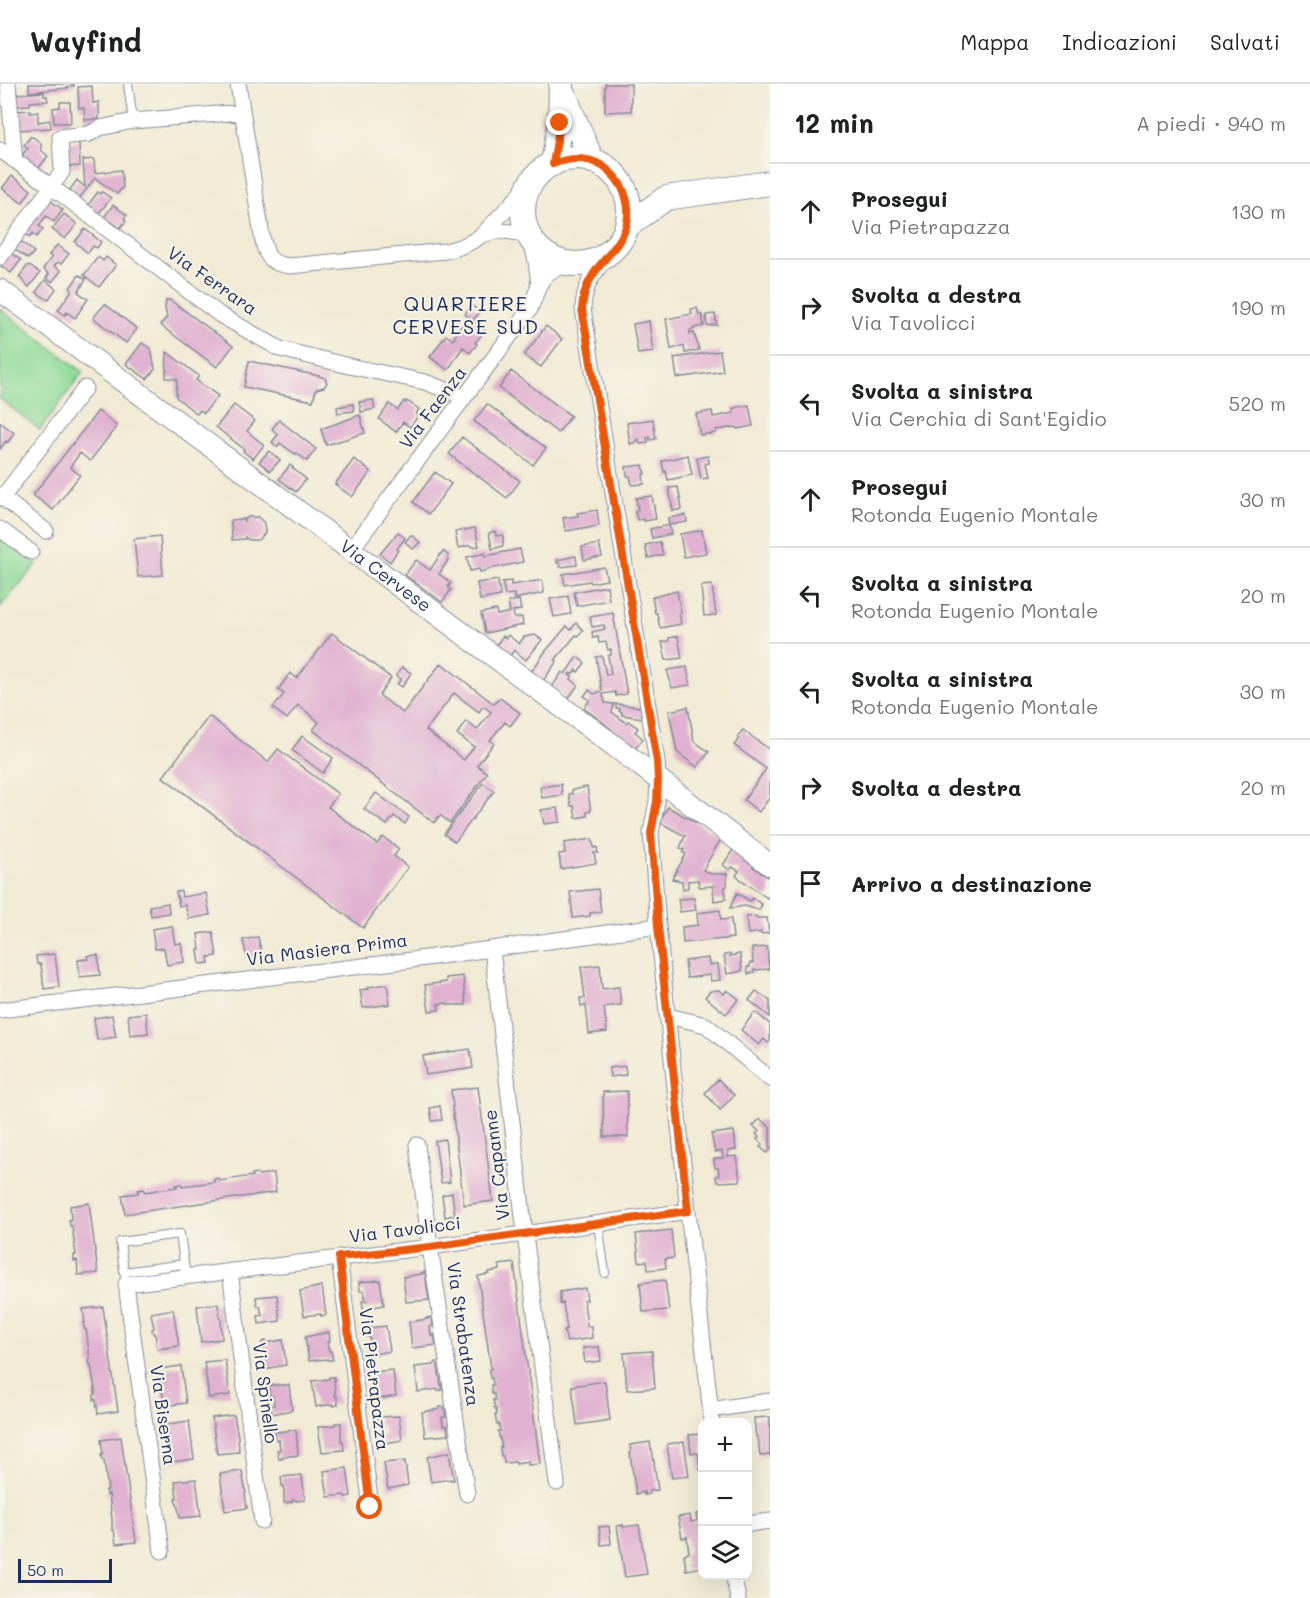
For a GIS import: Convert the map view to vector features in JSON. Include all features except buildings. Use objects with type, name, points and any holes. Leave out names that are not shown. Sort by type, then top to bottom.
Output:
[{"type":"main road","points":[[561,86],[592,161]]},
{"type":"main road","points":[[553,164],[560,123],[561,86]]},
{"type":"main road","points":[[572,159],[592,161],[606,168],[624,189],[629,213],[627,226],[611,251],[595,261],[567,263],[549,257],[541,251],[530,236],[524,218],[528,191],[532,182],[553,164],[572,159]]},
{"type":"main road","points":[[617,179],[666,198]]},
{"type":"main road","points":[[627,226],[666,198],[770,183]]},
{"type":"main road","name":"Via Cervese","points":[[0,291],[351,550],[770,865]]},
{"type":"street","points":[[8,84],[15,161]]},
{"type":"street","points":[[238,84],[266,254],[280,265],[290,266],[460,248],[482,235],[532,182]]},
{"type":"street","points":[[0,257],[62,172],[60,137],[89,134],[100,128],[133,121],[242,112]]},
{"type":"street","name":"Via Ferrara","points":[[0,150],[220,315],[280,349],[425,382],[464,397]]},
{"type":"street","points":[[482,235],[507,230],[530,236],[539,285]]},
{"type":"street","points":[[611,251],[589,281],[582,309],[655,750],[658,780],[657,801],[651,833],[658,926],[711,1416],[770,1401]]},
{"type":"street","points":[[539,285],[546,274],[567,263]]},
{"type":"street","name":"Via Faenza","points":[[351,550],[530,309],[539,285]]},
{"type":"street","points":[[46,531],[1,498],[86,388]]},
{"type":"street","points":[[0,528],[31,552]]},
{"type":"street","name":"Via Masiera Prima","points":[[0,1010],[658,926]]},
{"type":"street","name":"Via Capanne","points":[[492,949],[557,1483]]},
{"type":"street","points":[[668,1016],[706,1025],[768,1074]]},
{"type":"street","name":"Via Strabatenza","points":[[417,1144],[466,1494]]},
{"type":"street","name":"Via Tavolicci","points":[[125,1278],[185,1271],[230,1271],[430,1247],[688,1211]]},
{"type":"street","name":"Via Pietrapazza","points":[[339,1257],[370,1507]]},
{"type":"street","name":"Via Spinello","points":[[230,1271],[261,1521]]},
{"type":"street","name":"Via Biserna","points":[[125,1278],[162,1551]]},
{"type":"street","points":[[752,1523],[770,1521]]},
{"type":"street","points":[[735,1580],[738,1598]]},
{"type":"lane","points":[[128,84],[133,121]]},
{"type":"lane","points":[[598,1224],[604,1273]]},
{"type":"lane","points":[[125,1278],[120,1242],[180,1234],[185,1271]]},
{"type":"green space","points":[[0,309],[83,372],[40,430],[0,399]]},
{"type":"green space","points":[[0,536],[37,564],[0,607]]},
{"type":"district","name":"QUARTIERE CERVESE SUD","points":[[466,316]]},
{"type":"route","points":[[370,1507],[339,1257],[430,1247],[688,1211],[658,926],[651,833],[657,801],[657,761],[582,309],[589,281],[618,243],[627,226],[628,201],[617,179],[606,168],[592,161],[572,159],[553,164],[560,123]]}]
